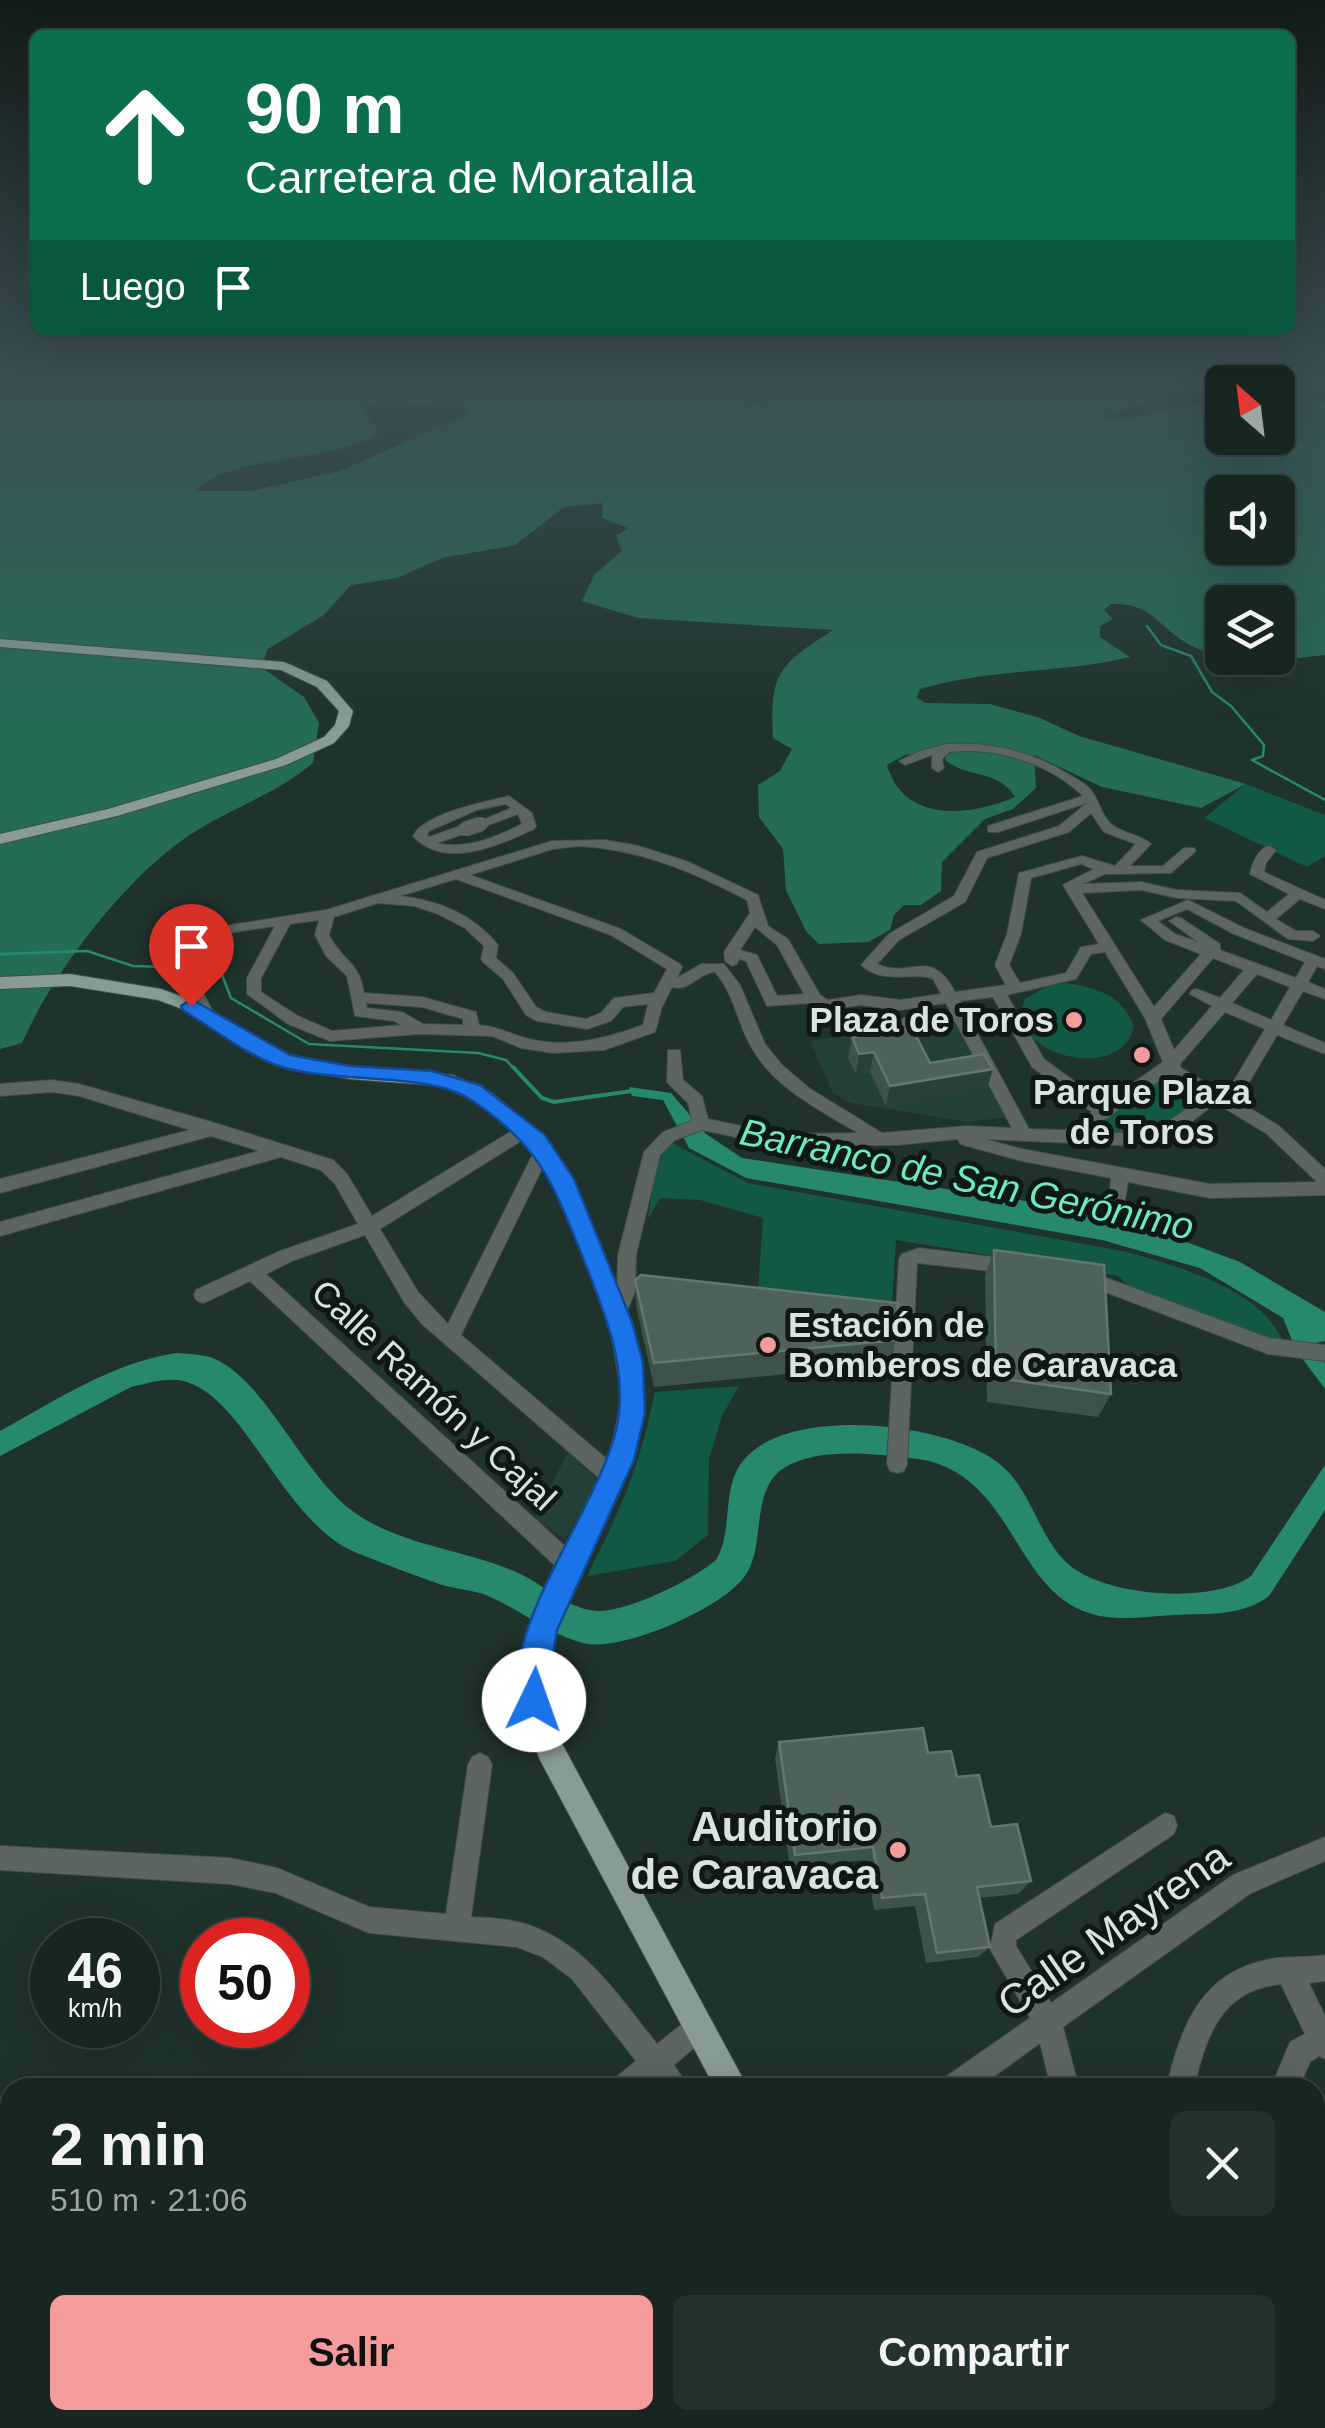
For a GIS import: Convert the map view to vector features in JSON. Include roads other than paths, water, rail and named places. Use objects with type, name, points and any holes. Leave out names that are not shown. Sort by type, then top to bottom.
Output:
[{"type":"main road","points":[[0,643],[284,666],[333,693],[345,707],[346,716],[329,740],[280,762],[130,808],[0,838]]},
{"type":"main road","points":[[0,983],[45,979],[124,988],[180,1001],[266,1052],[306,1067],[432,1078],[461,1086],[526,1130],[544,1148],[619,1276],[618,1314],[633,1396],[628,1440],[538,1642],[532,1686],[543,1734],[727,2078]]},
{"type":"street","points":[[938,768],[936,758],[947,748]]},
{"type":"street","points":[[905,761],[947,748],[1000,748],[1031,757],[1082,788],[1109,828],[1144,844],[1114,869]]},
{"type":"street","points":[[508,800],[520,809],[530,821],[519,830],[456,849],[439,851],[425,844],[420,832],[476,808],[508,800]]},
{"type":"street","points":[[994,829],[1090,802]]},
{"type":"street","points":[[1024,1135],[935,972],[880,972],[868,964],[894,936],[960,899],[982,855],[1064,829],[1090,802]]},
{"type":"street","points":[[476,808],[504,816],[519,830]]},
{"type":"street","points":[[476,808],[486,840]]},
{"type":"street","points":[[425,844],[520,809]]},
{"type":"street","points":[[432,824],[456,849]]},
{"type":"street","points":[[208,1017],[192,986],[167,958],[169,949],[200,936],[328,914],[552,845],[611,841],[721,880],[753,898],[762,928],[784,942],[814,998],[826,1006],[861,1000],[900,1005],[1065,979],[1086,950],[1110,948]]},
{"type":"street","points":[[1269,850],[1259,863],[1257,874],[1325,905]]},
{"type":"street","points":[[1189,851],[1166,870],[1114,869],[1076,878],[1070,885],[1154,1018],[1168,1059],[1183,1078],[1284,1138],[1325,1180]]},
{"type":"street","points":[[1016,989],[1002,965],[1010,955],[1010,937],[1022,906],[1024,876],[1082,860],[1114,869]]},
{"type":"street","points":[[458,874],[616,932],[672,973],[680,984],[698,971],[714,966],[732,982]]},
{"type":"street","points":[[1072,889],[1141,886],[1177,894],[1240,897],[1293,936],[1313,936]]},
{"type":"street","points":[[1267,919],[1298,892]]},
{"type":"street","points":[[359,905],[391,900],[434,908],[474,924],[491,945],[488,959],[508,976],[531,1010],[542,1018],[587,1024],[606,1017],[618,1002],[658,998]]},
{"type":"street","points":[[619,1276],[652,1152],[662,1140],[693,1127],[758,1138],[880,1139],[967,1132],[1154,1138],[1221,1101],[1300,985],[1319,963],[1239,931],[1188,904],[1148,920],[1170,938],[1212,951],[1254,968],[1300,985],[1325,994]]},
{"type":"street","points":[[328,914],[322,935],[331,953],[354,974],[360,1012],[396,1016],[419,1029]]},
{"type":"street","points":[[756,915],[731,952],[732,982],[746,1029],[768,1061],[806,1094],[880,1139]]},
{"type":"street","points":[[285,921],[254,978],[258,998],[330,1036],[419,1029],[472,1030],[494,1031],[521,1043],[553,1048],[604,1045],[650,1028],[658,998],[672,973]]},
{"type":"street","points":[[1154,1018],[1215,947],[1176,921]]},
{"type":"street","points":[[731,952],[752,958],[772,1002],[814,998]]},
{"type":"street","points":[[1066,1138],[1149,1078],[1254,968]]},
{"type":"street","points":[[996,991],[1038,1063],[1101,1110]]},
{"type":"street","points":[[1197,994],[1325,1049]]},
{"type":"street","points":[[358,997],[422,1002],[472,1016],[472,1030]]},
{"type":"street","points":[[892,1024],[961,1015]]},
{"type":"street","points":[[674,1054],[675,1082],[696,1100],[693,1127]]},
{"type":"street","points":[[1149,1078],[1183,1078]]},
{"type":"street","points":[[0,1090],[66,1088],[215,1128],[333,1169],[420,1309],[614,1478]]},
{"type":"street","points":[[0,1186],[215,1128]]},
{"type":"street","points":[[202,1295],[369,1226],[526,1130]]},
{"type":"street","points":[[967,1132],[966,1140],[1022,1155],[1210,1191],[1325,1188]]},
{"type":"street","points":[[450,1338],[544,1148]]},
{"type":"street","points":[[0,1229],[282,1150]]},
{"type":"street","points":[[1118,1201],[1120,1173]]},
{"type":"street","points":[[896,1464],[893,1317],[910,1257],[1048,1271],[1102,1281],[1286,1349],[1325,1353]]},
{"type":"street","name":"Calle Ramón y Cajal","points":[[253,1273],[567,1573]]},
{"type":"street","points":[[457,1926],[480,1765]]},
{"type":"street","points":[[1062,2078],[1049,2024],[1002,1949],[1004,1932],[1165,1825]]},
{"type":"street","name":"Calle Mayrena","points":[[969,2078],[1242,1884],[1325,1848]]},
{"type":"street","points":[[0,1858],[230,1870],[276,1881],[369,1920],[517,1934],[551,1947],[580,1970],[668,2078]]},
{"type":"street","points":[[1182,2078],[1193,2029],[1212,2004],[1251,1976],[1325,1968]]},
{"type":"street","points":[[1289,1971],[1324,2042],[1300,2052],[1289,2078]]},
{"type":"street","points":[[636,2078],[700,2026]]},
{"type":"waterway","points":[[1147,626],[1161,645],[1191,656],[1212,692],[1231,706],[1264,745],[1263,756],[1252,760],[1325,800]]},
{"type":"waterway","name":"Barranco de San Gerónimo","points":[[0,954],[87,951],[133,966],[164,967]]},
{"type":"waterway","name":"Barranco de San Gerónimo","points":[[184,962],[206,960],[219,967],[231,998],[309,1044],[478,1053],[506,1060],[515,1070]]},
{"type":"waterway","name":"Barranco de San Gerónimo","points":[[513,1067],[542,1098],[554,1102],[632,1091]]},
{"type":"place","name":"Plaza de Toros","points":[[1074,1020]]},
{"type":"place","name":"Parque Plaza de Toros","points":[[1142,1055]]},
{"type":"place","name":"Estación de Bomberos de Caravaca","points":[[768,1345]]},
{"type":"place","name":"Auditorio de Caravaca","points":[[898,1850]]}]
